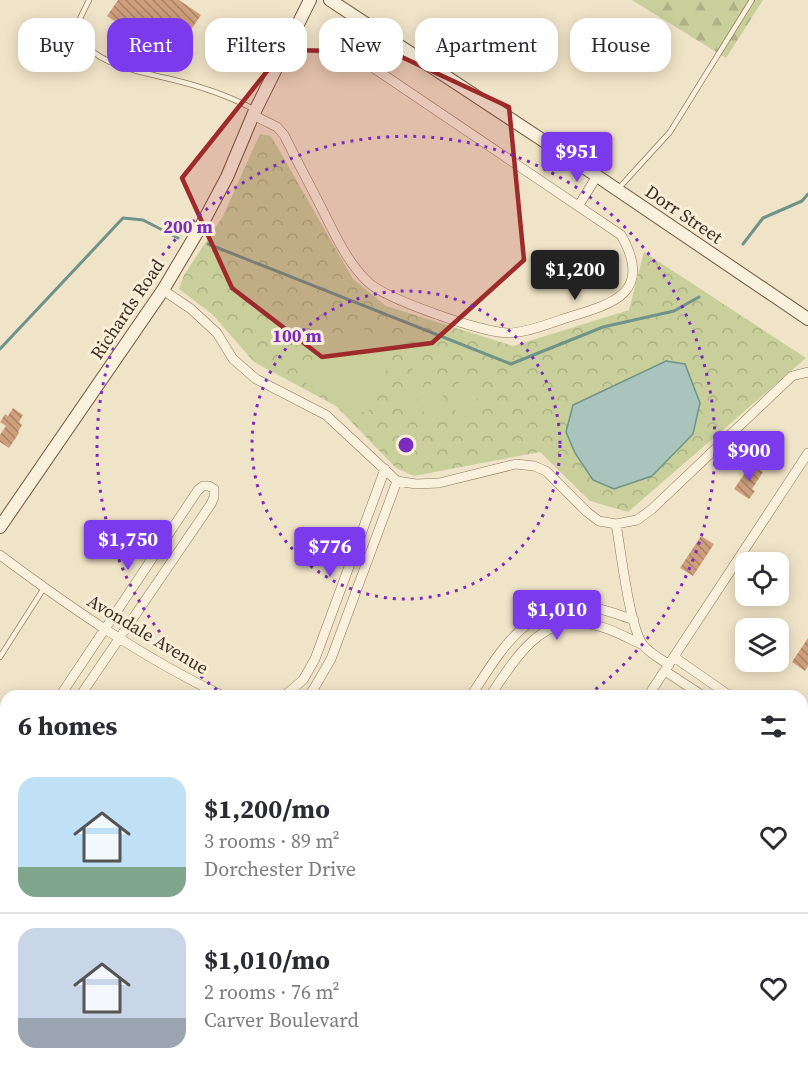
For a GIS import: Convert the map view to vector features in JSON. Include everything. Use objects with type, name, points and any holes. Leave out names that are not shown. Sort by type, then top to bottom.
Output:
[{"type":"street","name":"Richards Road","points":[[0,527],[163,290],[204,222],[310,0]]},
{"type":"street","name":"Dorr Street","points":[[330,0],[357,18]]},
{"type":"street","name":"Dorr Street","points":[[403,48],[808,319]]},
{"type":"street","points":[[255,112],[277,127],[284,135],[346,255],[369,283],[393,297],[482,330],[510,333],[604,306],[625,292],[632,280],[633,265],[630,250],[621,235],[380,72]]},
{"type":"street","points":[[579,205],[597,176]]},
{"type":"street","points":[[163,290],[191,309],[217,333],[233,359],[256,379],[326,415],[397,481],[416,484],[439,483],[516,464],[534,466],[546,471],[586,512],[599,521],[616,524],[637,520],[652,509],[792,376],[808,372]]},
{"type":"street","points":[[652,690],[808,453]]},
{"type":"street","points":[[291,690],[303,680],[315,659],[385,470]]},
{"type":"street","points":[[313,690],[331,659],[397,481]]},
{"type":"street","points":[[64,690],[198,490],[203,486],[211,487],[214,489],[211,504],[84,690]]},
{"type":"street","points":[[616,524],[634,620],[643,645]]},
{"type":"street","name":"Avondale Avenue","points":[[0,555],[105,630],[176,673],[211,690]]},
{"type":"street","points":[[475,690],[507,642],[530,623],[546,614],[562,609],[589,607],[634,620]]},
{"type":"street","points":[[494,690],[519,653],[536,638],[556,627],[580,622],[607,628],[643,645],[669,664],[697,690]]},
{"type":"street","points":[[669,664],[719,690]]},
{"type":"lane","points":[[89,0],[73,33],[80,42],[111,64],[206,89],[234,99],[255,112]]},
{"type":"lane","points":[[617,190],[670,132],[752,0]]},
{"type":"lane","points":[[0,657],[44,588]]},
{"type":"highlighted area","points":[[284,50],[391,52],[509,107],[524,260],[432,343],[322,357],[232,288],[182,178]]},
{"type":"green space","points":[[632,0],[763,0],[726,58],[671,24],[671,18],[661,18]]},
{"type":"green space","points":[[260,134],[271,136],[353,279],[386,306],[513,346],[629,310],[644,252],[806,358],[628,512],[590,501],[540,452],[414,476],[396,468],[336,406],[254,362],[212,314],[179,289],[184,275],[223,216]]},
{"type":"green space","points":[[363,329],[397,345],[370,410],[361,413],[301,380],[322,340]]},
{"type":"green space","points":[[413,367],[428,374],[414,407],[399,400]]},
{"type":"green space","points":[[434,376],[449,383],[435,416],[420,410]]},
{"type":"green space","points":[[461,378],[482,388],[469,417],[448,407]]},
{"type":"water","points":[[666,361],[685,364],[700,403],[693,434],[652,476],[614,489],[593,480],[575,453],[566,432],[573,405]]},
{"type":"building","points":[[118,0],[179,0],[201,15],[193,27],[193,18],[110,18],[107,16]]},
{"type":"building","points":[[13,408],[23,415],[19,422],[22,425],[9,448],[0,442],[0,435],[6,426],[0,422]]},
{"type":"building","points":[[751,464],[763,472],[752,489],[755,491],[749,499],[734,489]]},
{"type":"building","points":[[701,536],[714,544],[693,576],[680,568]]},
{"type":"building","points":[[808,638],[808,666],[805,671],[792,662]]},
{"type":"waterway","points":[[743,244],[763,218],[802,201],[808,194]]},
{"type":"waterway","points":[[0,349],[123,218],[143,220],[178,238]]},
{"type":"waterway","points":[[208,244],[511,364],[603,327],[674,311],[699,297]]}]
